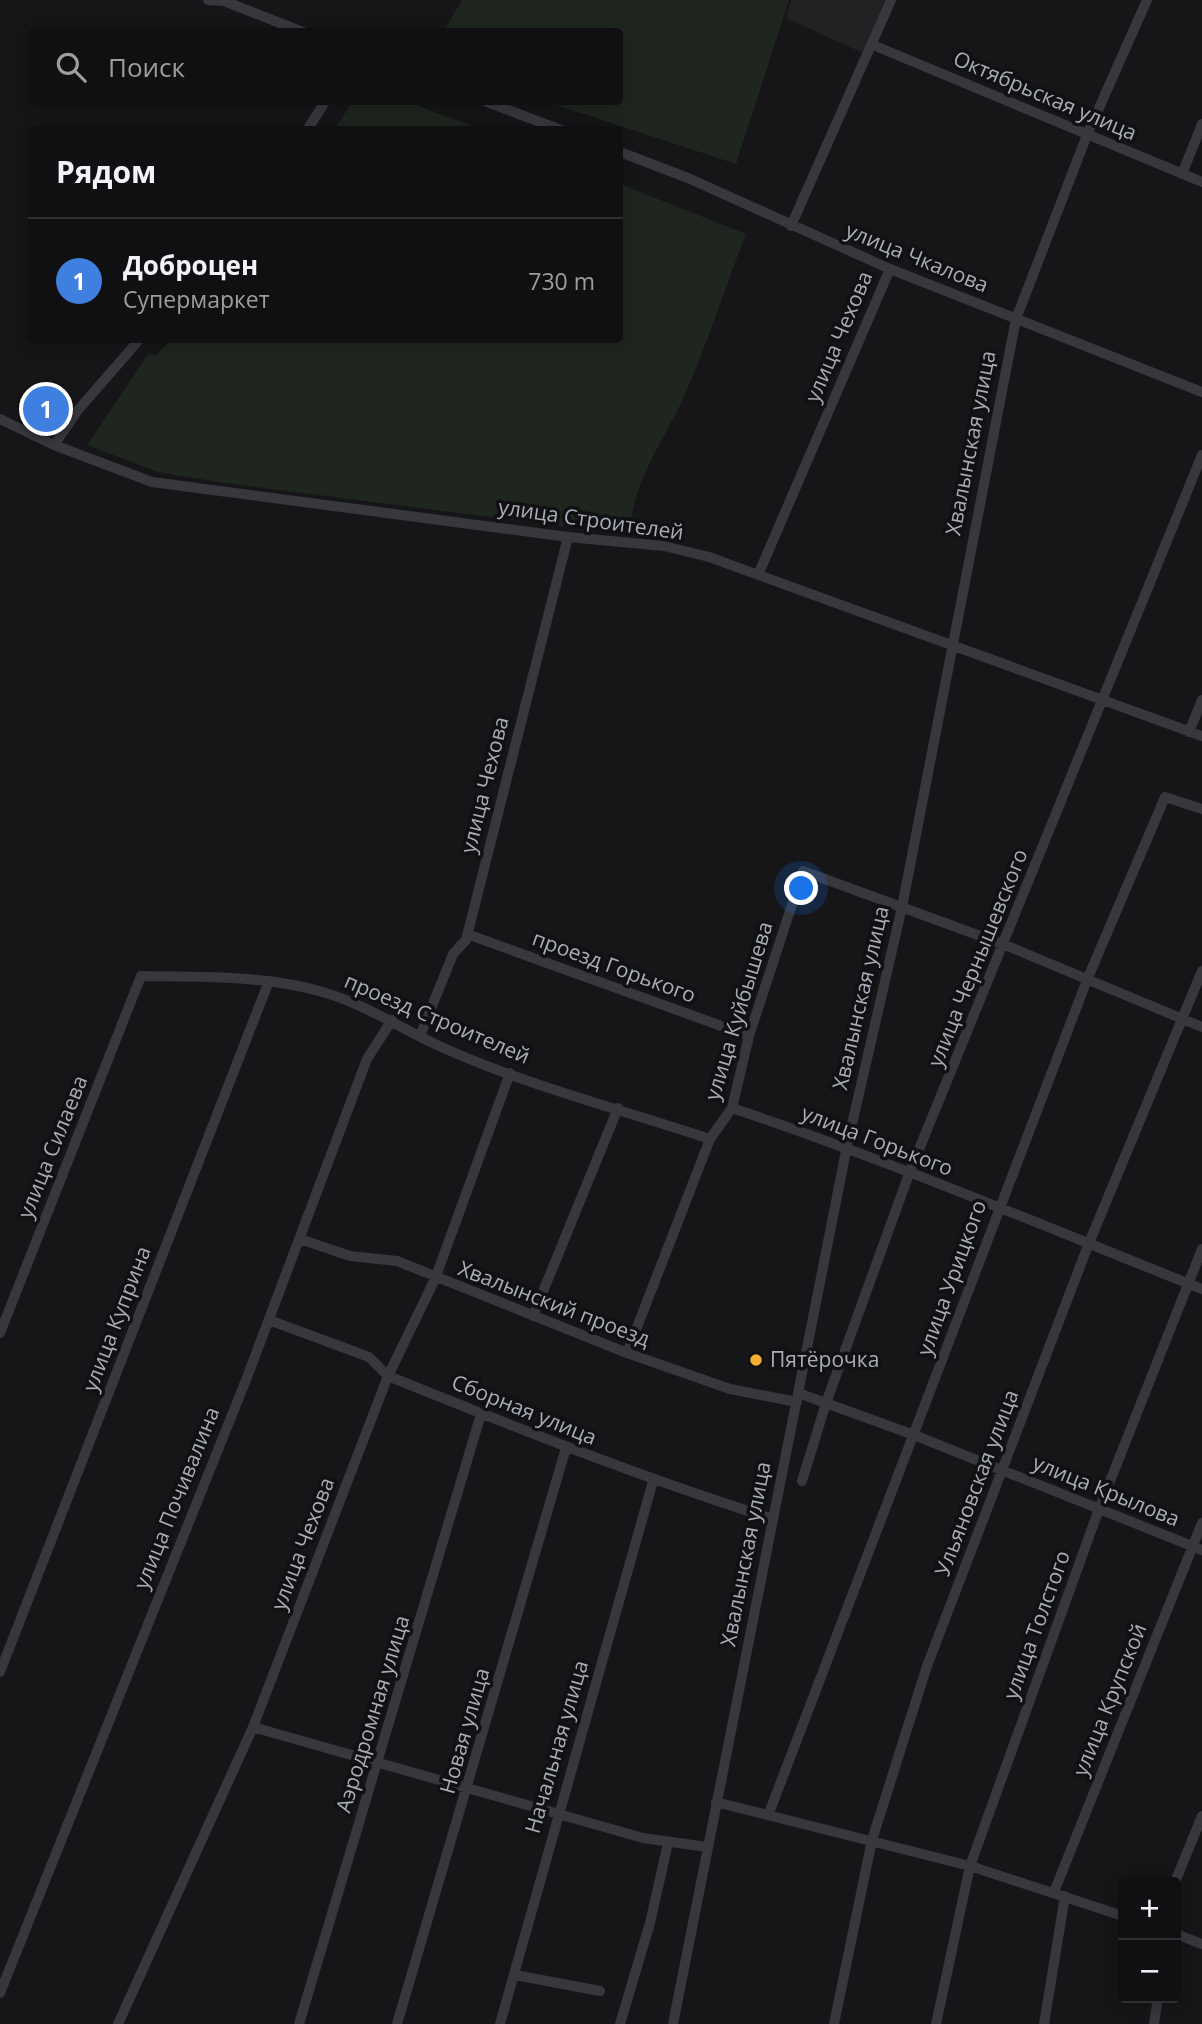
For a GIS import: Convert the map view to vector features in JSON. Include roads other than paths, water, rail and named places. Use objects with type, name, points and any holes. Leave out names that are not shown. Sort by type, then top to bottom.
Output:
[{"type":"street","points":[[208,0],[224,1],[293,28]]},
{"type":"street","points":[[791,226],[891,0]]},
{"type":"street","name":"Хвалынская улица","points":[[673,2024],[846,1146],[902,907],[1016,319],[1087,135],[1147,0]]},
{"type":"street","name":"Октябрьская улица","points":[[873,45],[1202,182]]},
{"type":"street","points":[[310,126],[323,105]]},
{"type":"street","points":[[495,105],[550,126]]},
{"type":"street","points":[[1182,174],[1202,124]]},
{"type":"street","name":"улица Чкалова","points":[[623,153],[688,178],[890,269],[1202,392]]},
{"type":"street","name":"улица Чехова","points":[[758,575],[890,269]]},
{"type":"street","points":[[54,445],[78,410],[136,343]]},
{"type":"street","name":"улица Строителей","points":[[0,419],[54,445],[152,482],[568,537],[664,546],[709,557],[1202,736]]},
{"type":"street","name":"улица Чернышевского","points":[[802,1481],[826,1403],[909,1174],[1005,945],[1202,455]]},
{"type":"street","name":"улица Чехова","points":[[420,1036],[453,954],[467,934],[568,537]]},
{"type":"street","points":[[1189,732],[1202,700]]},
{"type":"street","name":"улица Урицкого","points":[[769,1813],[1087,980],[1165,797],[1202,809]]},
{"type":"street","name":"улица Куйбышева","points":[[627,1353],[710,1139],[732,1108],[749,1036],[803,871],[902,907]]},
{"type":"street","points":[[902,907],[1005,945],[1202,1027]]},
{"type":"street","name":"проезд Горького","points":[[467,934],[749,1036]]},
{"type":"street","name":"Ульяновская улица","points":[[834,2024],[872,1840],[927,1666],[1089,1243],[1202,971]]},
{"type":"street","name":"проезд Строителей","points":[[141,976],[269,981],[326,993],[510,1073],[710,1139]]},
{"type":"street","name":"улица Силаева","points":[[0,1333],[141,976]]},
{"type":"street","name":"улица Куприна","points":[[0,1672],[269,981]]},
{"type":"street","name":"улица Почивалина","points":[[0,1993],[269,1320],[367,1059],[392,1020]]},
{"type":"street","name":"улица Чехова","points":[[118,2024],[253,1727],[388,1376],[435,1279],[510,1073]]},
{"type":"street","points":[[533,1317],[618,1108]]},
{"type":"street","name":"улица Горького","points":[[732,1108],[846,1146],[909,1174],[1202,1289]]},
{"type":"street","name":"Хвалынский проезд","points":[[300,1239],[350,1256],[397,1261],[435,1279],[533,1317],[730,1389],[798,1398]]},
{"type":"street","name":"улица Толстого","points":[[936,2024],[970,1866],[1099,1508],[1202,1249]]},
{"type":"street","name":"Сборная улица","points":[[269,1320],[369,1357],[388,1376],[566,1448],[653,1481],[773,1519]]},
{"type":"street","name":"улица Крылова","points":[[798,1398],[826,1403],[914,1435],[1197,1548]]},
{"type":"street","name":"Аэродромная улица","points":[[299,2024],[481,1414]]},
{"type":"street","name":"Новая улица","points":[[397,2024],[469,1787],[566,1448]]},
{"type":"street","name":"Начальная улица","points":[[499,2024],[653,1481]]},
{"type":"street","name":"улица Крупской","points":[[1044,2024],[1060,1894],[1197,1548],[1202,1523]]},
{"type":"street","points":[[253,1727],[558,1814],[668,1843],[707,1847]]},
{"type":"street","points":[[716,1801],[970,1866],[1118,1914]]},
{"type":"street","points":[[1177,1877],[1202,1816]]},
{"type":"street","points":[[620,2024],[650,1923],[668,1843]]},
{"type":"street","points":[[1181,1936],[1202,1944]]},
{"type":"street","points":[[514,1975],[600,1991]]},
{"type":"street","points":[[1154,2024],[1157,2003]]},
{"type":"place","name":"Доброцен","points":[[46,409]]},
{"type":"place","name":"Пятёрочка","points":[[756,1360]]}]
